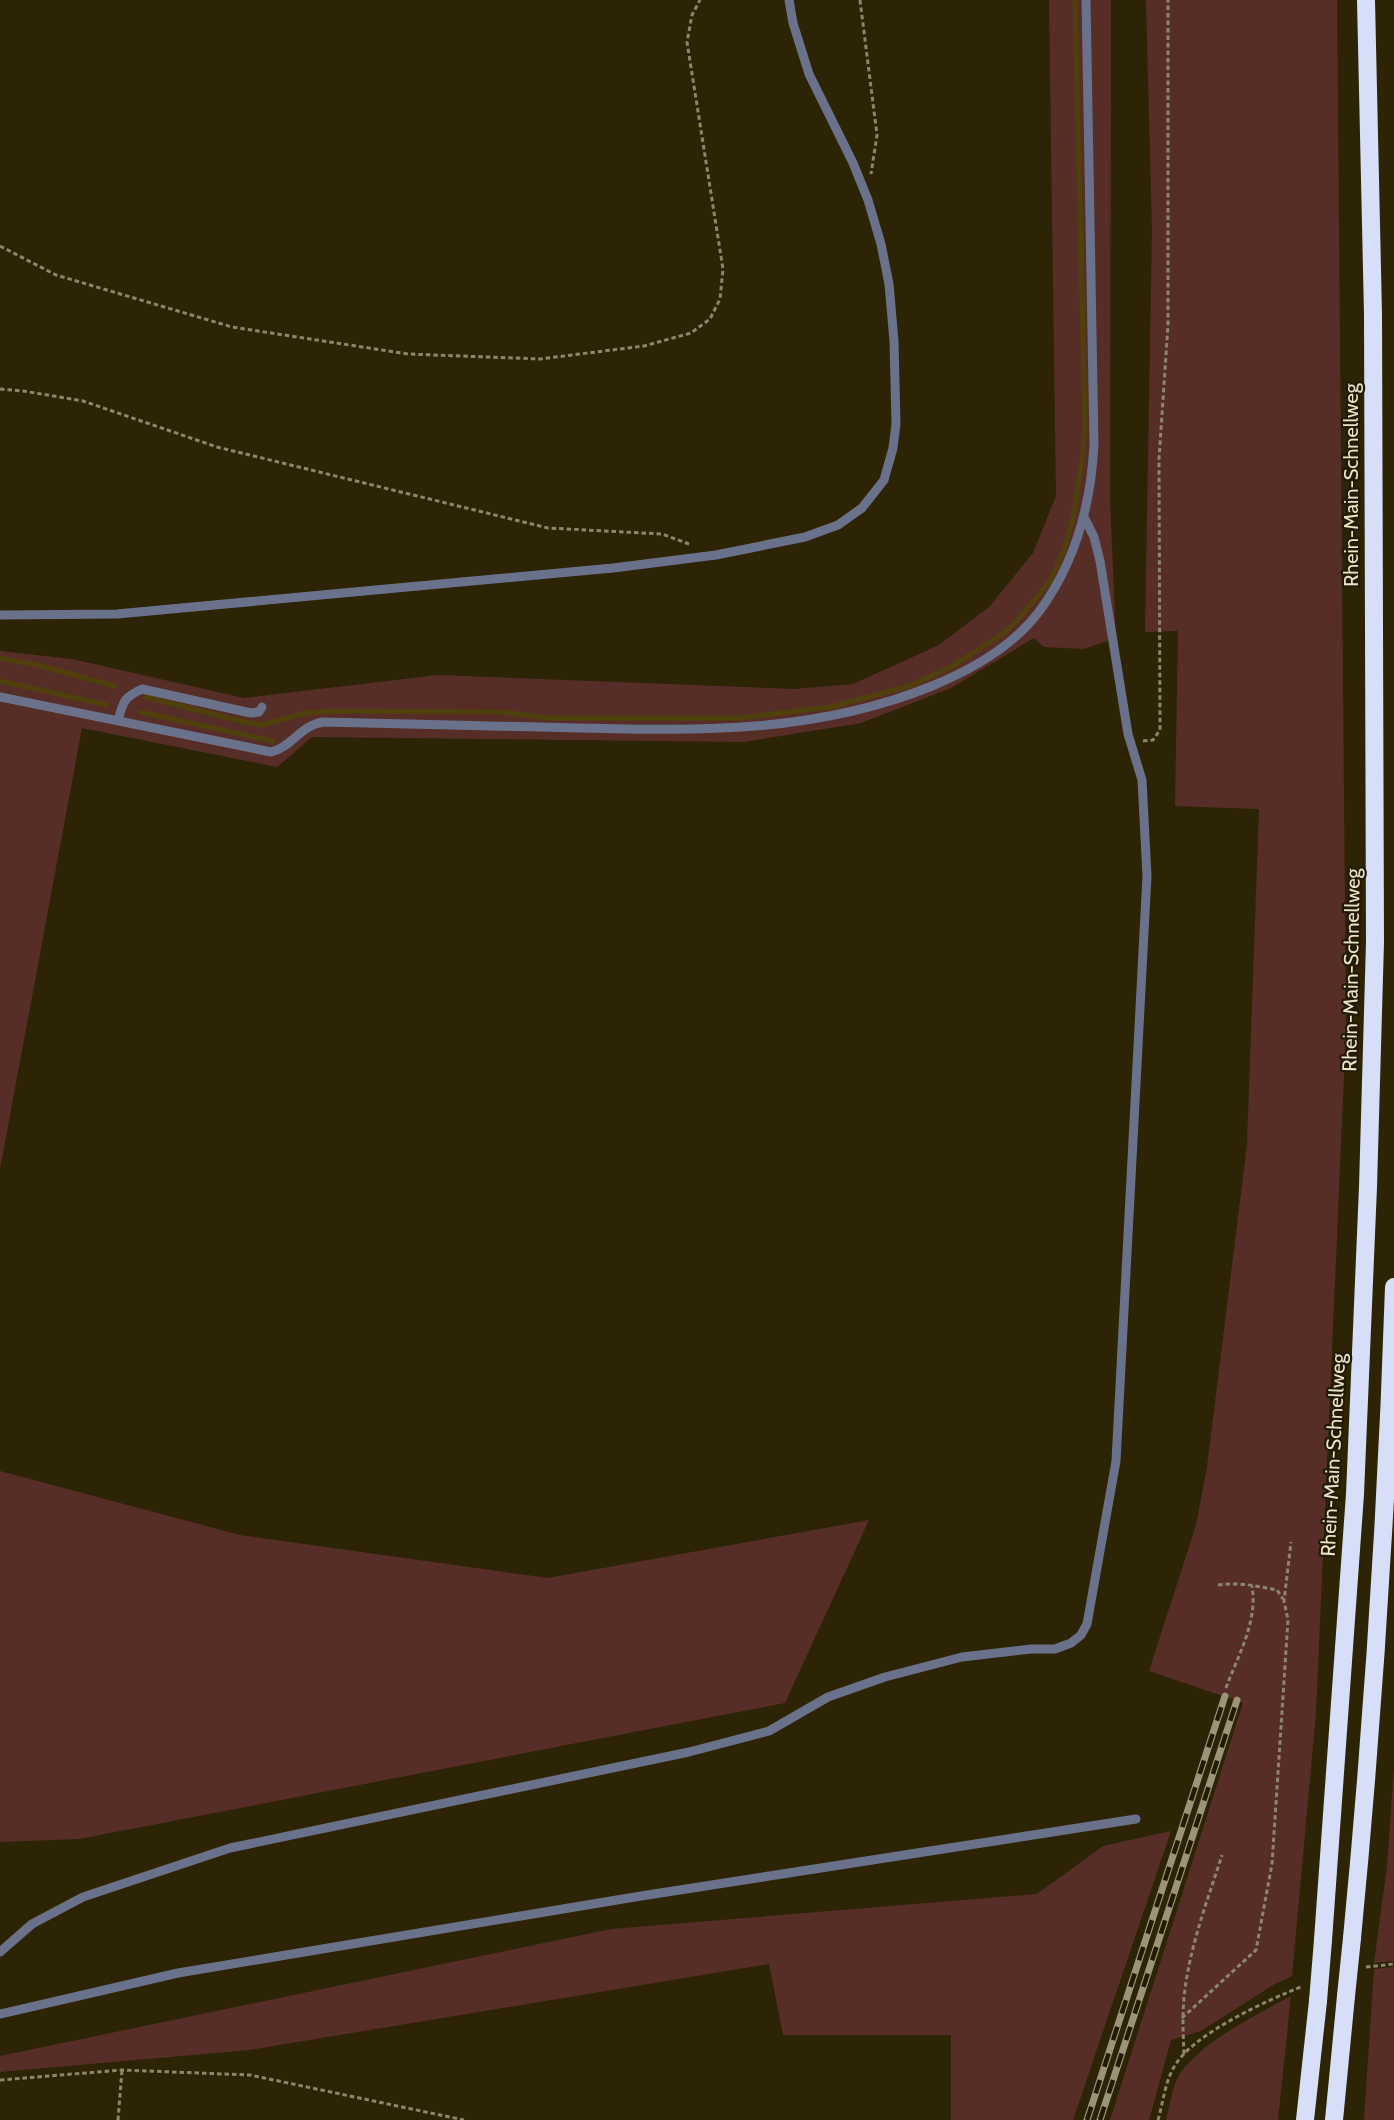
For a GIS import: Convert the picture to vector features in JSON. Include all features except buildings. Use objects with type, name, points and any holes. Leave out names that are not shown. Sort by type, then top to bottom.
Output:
[{"type":"highway","name":"Rhein-Main-Schnellweg","points":[[1305,2120],[1323,1940],[1355,1494],[1368,1186],[1375,942],[1373,314],[1366,0]]},
{"type":"highway","points":[[1334,2120],[1371,1733],[1386,1498],[1394,1287]]},
{"type":"lane","points":[[0,615],[117,614],[613,568],[716,555],[805,537],[838,525],[862,508],[884,480],[893,448],[896,424],[894,341],[889,285],[882,244],[868,200],[853,163],[809,74],[789,0]]},
{"type":"lane","points":[[0,697],[271,752],[287,746],[307,726],[323,722],[673,730],[748,728],[822,719],[889,702],[968,670],[1005,645],[1037,614],[1069,558],[1084,517],[1089,493],[1094,444],[1086,0]]},
{"type":"lane","points":[[0,1952],[32,1924],[83,1897],[230,1848],[689,1752],[770,1731],[828,1697],[885,1677],[962,1658],[1031,1649],[1055,1649],[1071,1643],[1081,1635],[1087,1624],[1116,1461],[1147,888],[1142,780],[1128,734],[1100,561],[1094,537],[1084,517]]},
{"type":"lane","points":[[118,720],[124,701],[128,696],[142,689],[251,713],[259,712],[262,707]]},
{"type":"lane","points":[[0,2014],[178,1973],[641,1896],[1136,1820]]},
{"type":"path","points":[[0,246],[56,275],[232,327],[408,354],[540,359],[644,345],[691,333],[710,319],[720,299],[723,269],[687,42],[692,15],[700,0]]},
{"type":"path","points":[[860,0],[877,135],[868,200]]},
{"type":"path","points":[[1128,734],[1139,742],[1153,740],[1160,730],[1159,459],[1168,325],[1168,0]]},
{"type":"path","points":[[0,389],[83,401],[217,447],[548,528],[662,534],[716,555]]},
{"type":"path","points":[[1182,2018],[1256,1950],[1272,1864],[1288,1620],[1284,1601],[1291,1542]]},
{"type":"path","points":[[1218,1585],[1236,1582],[1277,1590],[1284,1601]]},
{"type":"path","points":[[1226,1688],[1250,1626],[1253,1609],[1252,1586]]},
{"type":"path","points":[[1184,2054],[1182,2018],[1191,1955],[1222,1855]]},
{"type":"path","points":[[1158,2120],[1173,2067],[1184,2054],[1213,2031],[1266,2001]]},
{"type":"path","points":[[0,2080],[122,2070],[250,2075],[464,2120]]},
{"type":"path","points":[[118,2120],[122,2070]]},
{"type":"shaded area","points":[[1049,0],[1111,0],[1110,501],[1116,638],[1084,649],[1044,647],[1034,638],[951,688],[861,723],[744,742],[312,737],[277,767],[82,728],[0,1169],[0,651],[72,659],[244,698],[438,675],[794,689],[853,684],[939,645],[989,607],[1033,553],[1056,496]]},
{"type":"shaded area","points":[[1146,0],[1337,0],[1346,1030],[1316,1713],[1292,1976],[1273,1985],[1201,2031],[1171,2040],[1149,2120],[1110,2120],[1243,1703],[1149,1671],[1196,1525],[1207,1467],[1247,1144],[1259,809],[1175,806],[1178,631],[1145,632],[1152,231]]},
{"type":"shaded area","points":[[0,1471],[240,1535],[548,1578],[869,1520],[785,1703],[79,1839],[0,1842]]},
{"type":"shaded area","points":[[1394,1768],[1394,1961],[1374,1963],[1387,1866]]},
{"type":"shaded area","points":[[1171,1831],[1073,2120],[951,2120],[951,2035],[783,2035],[769,1964],[249,2050],[0,2072],[0,2056],[611,1929],[1037,1894],[1103,1846]]},
{"type":"shaded area","points":[[1394,1967],[1394,2120],[1364,2120],[1374,1969]]},
{"type":"shaded area","points":[[1291,1996],[1278,2120],[1166,2120],[1175,2084],[1194,2057],[1243,2022]]},
{"type":"waterway","points":[[145,697],[261,725],[305,713],[333,711],[503,712],[549,718],[740,718],[831,707],[912,685],[951,667],[1005,632],[1050,581],[1063,553],[1073,519],[1083,453],[1085,425],[1075,0]]},
{"type":"waterway","points":[[0,658],[37,665],[115,686]]},
{"type":"waterway","points":[[0,681],[107,705]]},
{"type":"waterway","points":[[140,712],[273,741]]},
{"type":"railway","points":[[1087,2120],[1225,1696]]},
{"type":"railway","points":[[1100,2120],[1237,1700]]}]
